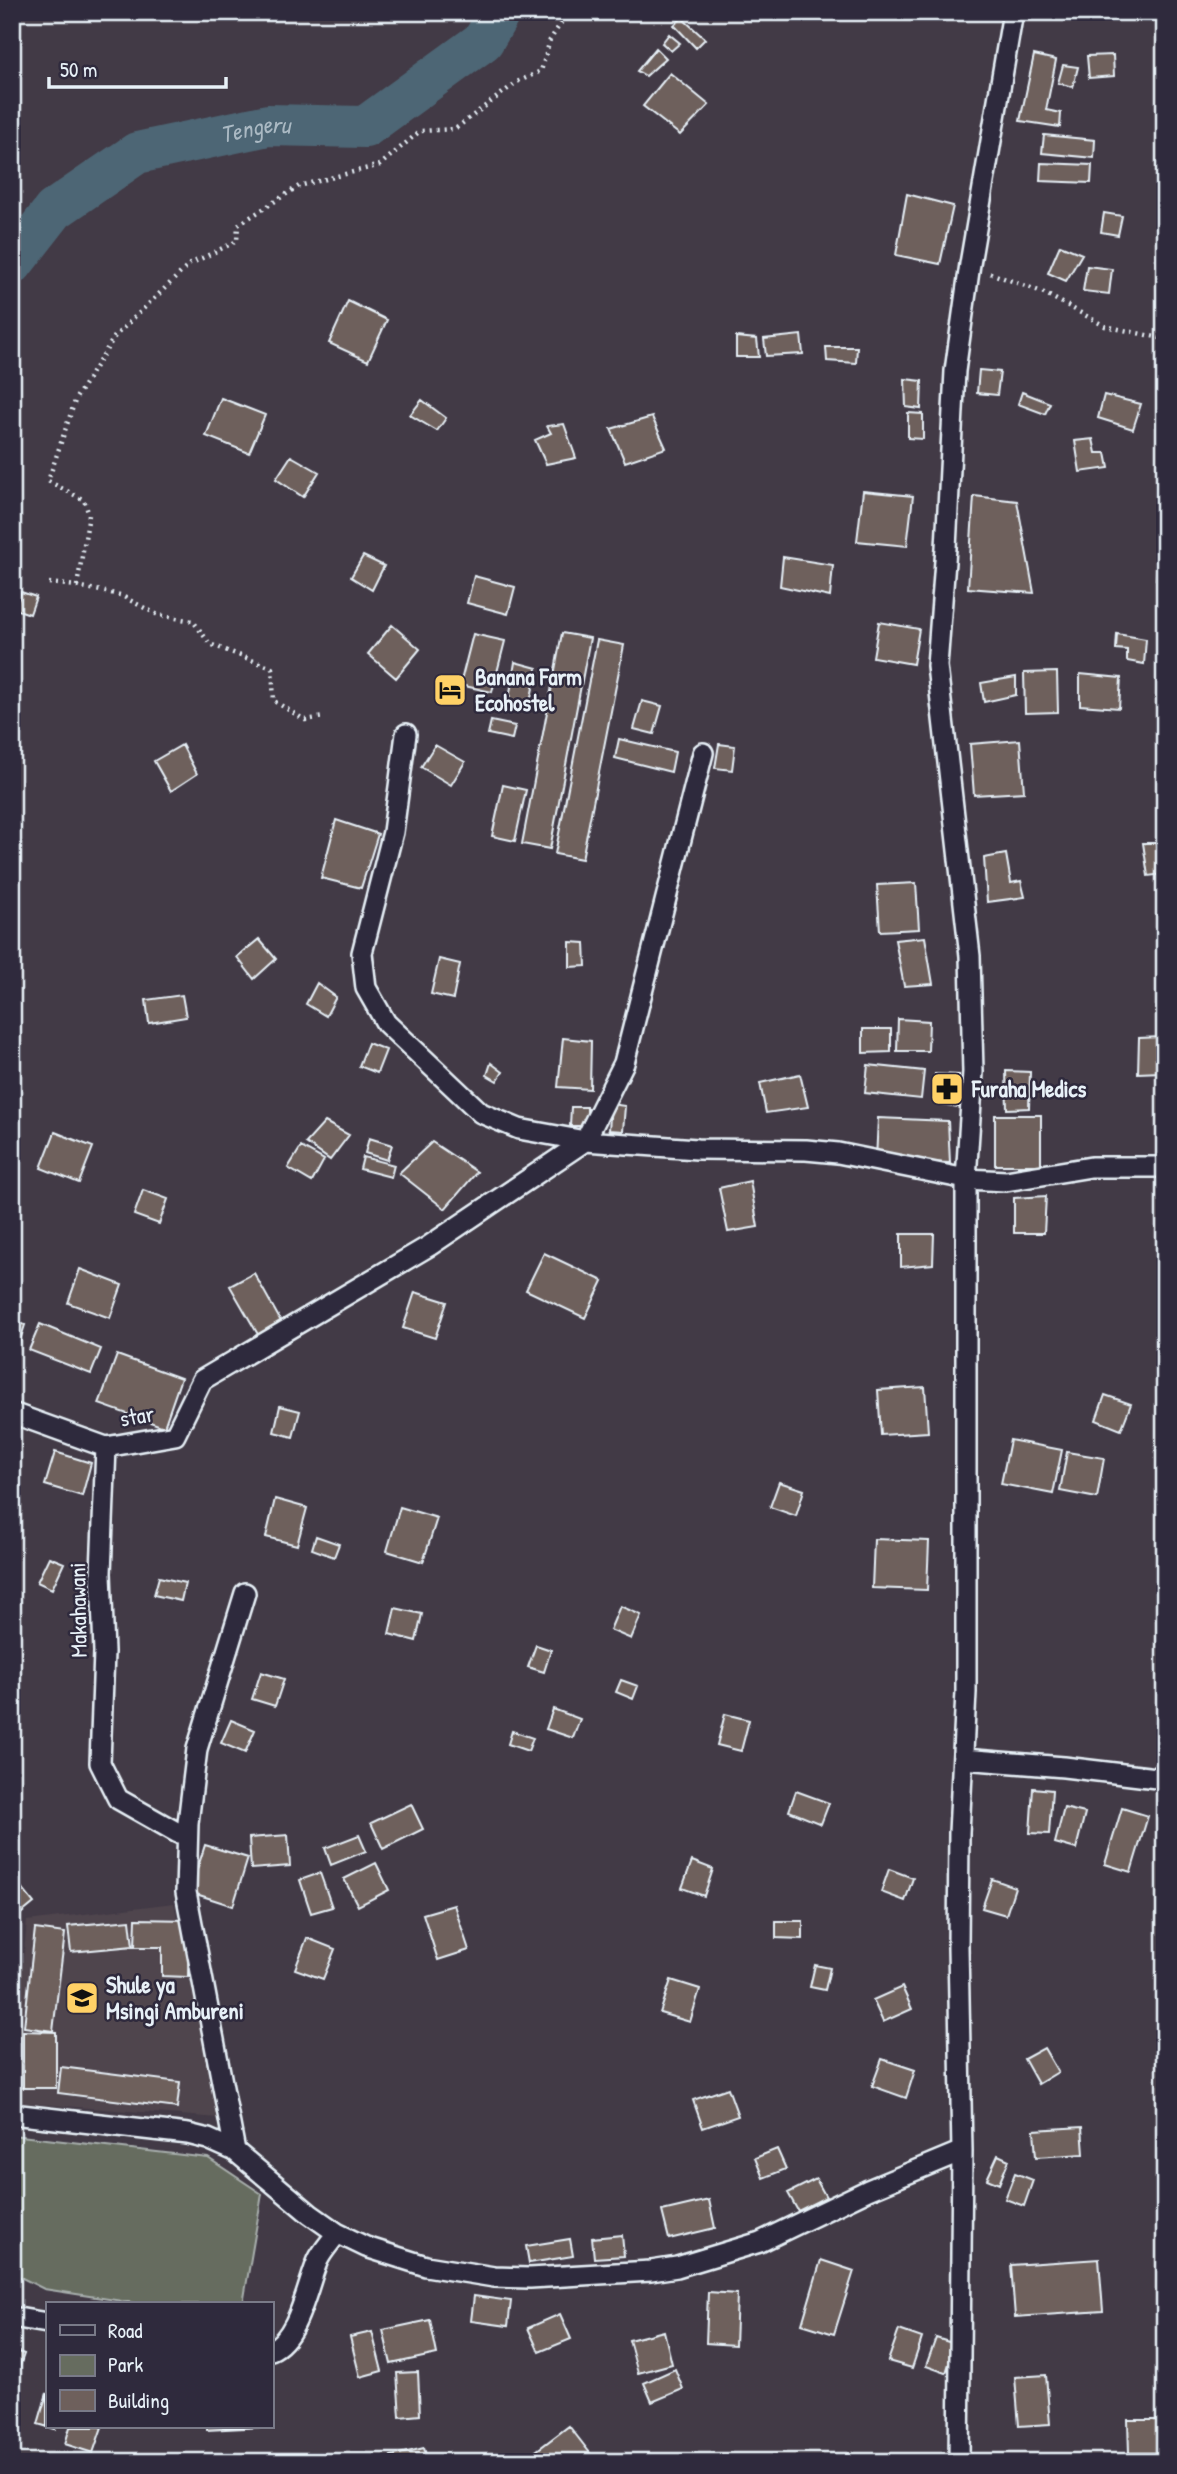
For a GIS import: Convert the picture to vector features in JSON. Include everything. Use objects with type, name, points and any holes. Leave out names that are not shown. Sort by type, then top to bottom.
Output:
[{"type":"street","points":[[959,2462],[962,2151],[959,1833],[966,1664],[966,1179],[973,1072],[970,956],[937,666],[955,372],[970,264],[1013,12]]},
{"type":"street","points":[[406,734],[393,832],[362,953],[366,988],[386,1023],[481,1113],[519,1129],[585,1142],[697,1149],[838,1153],[966,1179],[1006,1181],[1091,1167],[1165,1167]]},
{"type":"street","points":[[585,1142],[624,1063],[703,753]]},
{"type":"street","name":"star","points":[[107,1447],[175,1434],[202,1380],[429,1246],[585,1142]]},
{"type":"street","points":[[12,1413],[107,1447]]},
{"type":"street","name":"Makahawani","points":[[107,1447],[101,1573],[104,1652],[100,1763],[118,1799],[178,1833]]},
{"type":"street","points":[[235,2151],[186,1892],[188,1823],[197,1749],[245,1593]]},
{"type":"street","points":[[963,1759],[1165,1779]]},
{"type":"street","points":[[12,2114],[188,2134],[208,2139],[235,2151],[310,2214],[337,2233],[366,2247],[426,2266],[494,2277],[530,2278],[677,2267],[760,2242],[868,2190],[962,2151]]},
{"type":"street","points":[[273,2349],[294,2325],[319,2258],[337,2233]]},
{"type":"street","points":[[12,2317],[46,2323]]},
{"type":"path","points":[[77,586],[89,515],[84,500],[48,481],[76,398],[115,336],[190,264],[237,241],[238,225],[255,213],[299,186],[380,165],[420,131],[455,129],[517,82],[541,71],[550,40],[568,12]]},
{"type":"path","points":[[970,264],[1042,292],[1105,326],[1165,339]]},
{"type":"path","points":[[49,583],[120,595],[158,615],[193,621],[210,644],[272,668],[274,701],[305,720],[324,717]]},
{"type":"shaded area","points":[[174,1903],[219,2118],[12,2102],[27,1921]]},
{"type":"green space","points":[[12,2135],[208,2158],[262,2194],[243,2302],[128,2302],[44,2289],[12,2273]]},
{"type":"building","points":[[682,18],[705,39],[696,48],[674,25]]},
{"type":"building","points":[[669,34],[680,43],[671,51],[662,43]]},
{"type":"building","points":[[656,48],[666,58],[646,76],[637,71]]},
{"type":"building","points":[[1034,55],[1056,60],[1046,110],[1061,113],[1060,127],[1020,121]]},
{"type":"building","points":[[1113,55],[1114,76],[1089,78],[1087,56]]},
{"type":"building","points":[[1063,65],[1078,67],[1073,87],[1058,83]]},
{"type":"building","points":[[670,73],[709,105],[680,135],[643,106]]},
{"type":"building","points":[[1044,135],[1095,140],[1094,158],[1042,153]]},
{"type":"building","points":[[1041,163],[1092,165],[1091,183],[1040,181]]},
{"type":"building","points":[[907,194],[953,206],[940,264],[896,255]]},
{"type":"building","points":[[1104,213],[1122,216],[1118,235],[1101,232]]},
{"type":"building","points":[[1060,245],[1082,254],[1066,281],[1048,273]]},
{"type":"building","points":[[1087,266],[1112,269],[1109,294],[1083,291]]},
{"type":"building","points":[[348,301],[387,320],[368,361],[329,343]]},
{"type":"building","points":[[801,335],[803,354],[766,356],[764,339]]},
{"type":"building","points":[[736,337],[757,339],[759,357],[736,357]]},
{"type":"building","points":[[826,347],[857,347],[856,363],[827,361]]},
{"type":"building","points":[[979,370],[1000,372],[997,395],[977,393]]},
{"type":"building","points":[[905,379],[922,381],[921,409],[906,407]]},
{"type":"building","points":[[1022,392],[1050,403],[1045,414],[1018,404]]},
{"type":"building","points":[[1104,395],[1141,404],[1133,429],[1098,418]]},
{"type":"building","points":[[221,398],[265,415],[249,453],[206,436]]},
{"type":"building","points":[[422,400],[446,418],[437,431],[410,415]]},
{"type":"building","points":[[908,413],[923,414],[923,439],[908,438]]},
{"type":"building","points":[[652,417],[666,448],[625,462],[611,429]]},
{"type":"building","points":[[564,424],[576,458],[546,464],[535,440],[551,433],[547,426]]},
{"type":"building","points":[[1093,439],[1096,453],[1106,453],[1109,468],[1080,472],[1075,441]]},
{"type":"building","points":[[291,456],[319,472],[303,497],[276,479]]},
{"type":"building","points":[[863,491],[913,496],[907,546],[857,541]]},
{"type":"building","points":[[974,496],[1017,501],[1034,593],[968,588]]},
{"type":"building","points":[[363,556],[384,566],[372,590],[351,577]]},
{"type":"building","points":[[783,557],[833,565],[830,597],[780,586]]},
{"type":"building","points":[[1158,558],[1165,558],[1165,580],[1156,579]]},
{"type":"building","points":[[474,576],[515,587],[508,614],[467,603]]},
{"type":"building","points":[[21,592],[36,597],[30,614],[15,609]]},
{"type":"building","points":[[879,622],[919,629],[913,664],[873,657]]},
{"type":"building","points":[[392,625],[420,649],[396,678],[368,654]]},
{"type":"building","points":[[562,633],[590,638],[550,849],[522,844]]},
{"type":"building","points":[[473,634],[505,641],[492,692],[460,685]]},
{"type":"building","points":[[1117,634],[1146,639],[1144,664],[1127,661],[1127,650],[1116,649]]},
{"type":"building","points":[[597,640],[624,645],[582,859],[555,854]]},
{"type":"building","points":[[515,662],[537,668],[529,708],[508,705]]},
{"type":"building","points":[[1057,672],[1058,712],[1025,713],[1024,673]]},
{"type":"building","points":[[1080,674],[1121,678],[1119,708],[1080,705]]},
{"type":"building","points":[[1016,677],[1016,695],[984,702],[981,683]]},
{"type":"building","points":[[642,701],[662,706],[654,734],[634,729]]},
{"type":"building","points":[[491,721],[515,726],[512,739],[488,734]]},
{"type":"building","points":[[619,739],[675,752],[671,772],[615,758]]},
{"type":"building","points":[[1020,740],[1024,792],[974,795],[970,744]]},
{"type":"building","points":[[719,744],[735,746],[732,770],[715,768]]},
{"type":"building","points":[[182,745],[197,774],[171,791],[154,761]]},
{"type":"building","points":[[435,745],[465,762],[451,785],[421,767]]},
{"type":"building","points":[[503,785],[526,790],[515,841],[492,836]]},
{"type":"building","points":[[336,820],[378,834],[361,888],[321,878]]},
{"type":"building","points":[[1143,843],[1165,843],[1165,887],[1164,874],[1148,876]]},
{"type":"building","points":[[1006,854],[1011,883],[1021,881],[1025,897],[987,902],[984,858]]},
{"type":"building","points":[[916,883],[919,929],[880,931],[877,885]]},
{"type":"building","points":[[925,937],[933,984],[904,986],[895,940]]},
{"type":"building","points":[[259,939],[276,959],[254,979],[237,957]]},
{"type":"building","points":[[570,942],[585,943],[586,966],[570,967]]},
{"type":"building","points":[[439,959],[460,964],[453,999],[431,994]]},
{"type":"building","points":[[317,983],[336,997],[326,1016],[306,1004]]},
{"type":"building","points":[[182,995],[186,1017],[149,1023],[146,1000]]},
{"type":"building","points":[[898,1019],[929,1021],[928,1051],[897,1051]]},
{"type":"building","points":[[863,1029],[891,1029],[891,1052],[863,1053]]},
{"type":"building","points":[[1162,1037],[1161,1072],[1138,1073],[1139,1038]]},
{"type":"building","points":[[563,1038],[591,1041],[590,1089],[558,1087]]},
{"type":"building","points":[[368,1043],[386,1050],[377,1073],[359,1066]]},
{"type":"building","points":[[491,1063],[503,1072],[497,1081],[487,1075]]},
{"type":"building","points":[[868,1065],[924,1071],[921,1099],[865,1093]]},
{"type":"building","points":[[1006,1071],[1030,1072],[1029,1108],[1007,1109]]},
{"type":"building","points":[[800,1074],[808,1107],[766,1113],[760,1083]]},
{"type":"building","name":"Furaha Medics","points":[[935,1074],[959,1075],[958,1107],[935,1103]]},
{"type":"building","points":[[611,1104],[625,1106],[623,1131],[609,1130]]},
{"type":"building","points":[[571,1107],[587,1107],[587,1126],[570,1126]]},
{"type":"building","points":[[995,1115],[1041,1115],[1041,1165],[995,1165]]},
{"type":"building","points":[[878,1118],[948,1121],[950,1163],[876,1160]]},
{"type":"building","points":[[325,1122],[349,1135],[330,1160],[306,1143]]},
{"type":"building","points":[[55,1132],[93,1147],[79,1183],[41,1168]]},
{"type":"building","points":[[369,1138],[392,1145],[387,1160],[365,1153]]},
{"type":"building","points":[[432,1142],[477,1172],[445,1209],[399,1173]]},
{"type":"building","points":[[301,1147],[324,1160],[312,1182],[288,1168]]},
{"type":"building","points":[[363,1157],[394,1165],[391,1177],[360,1169]]},
{"type":"building","points":[[750,1181],[758,1227],[728,1232],[719,1188]]},
{"type":"building","points":[[143,1190],[168,1199],[159,1224],[134,1215]]},
{"type":"building","points":[[1046,1196],[1044,1233],[1014,1233],[1014,1198]]},
{"type":"building","points":[[901,1234],[934,1234],[933,1264],[901,1267]]},
{"type":"building","points":[[544,1253],[603,1281],[585,1318],[526,1290]]},
{"type":"building","points":[[80,1269],[122,1285],[110,1318],[68,1303]]},
{"type":"building","points":[[254,1273],[283,1325],[260,1338],[230,1286]]},
{"type":"building","points":[[415,1292],[447,1302],[435,1338],[403,1328]]},
{"type":"building","points":[[12,1321],[25,1325],[13,1362],[12,1361]]},
{"type":"building","points":[[40,1324],[101,1349],[91,1374],[29,1350]]},
{"type":"building","points":[[117,1355],[181,1378],[164,1427],[99,1404]]},
{"type":"building","points":[[925,1387],[928,1432],[881,1435],[878,1390]]},
{"type":"building","points":[[1105,1395],[1131,1404],[1121,1430],[1096,1420]]},
{"type":"building","points":[[280,1406],[300,1411],[293,1437],[274,1432]]},
{"type":"building","points":[[1010,1440],[1062,1450],[1053,1494],[1001,1484]]},
{"type":"building","points":[[55,1452],[91,1463],[82,1496],[45,1485]]},
{"type":"building","points":[[1067,1452],[1104,1458],[1097,1498],[1060,1491]]},
{"type":"building","points":[[779,1482],[804,1490],[796,1516],[770,1507]]},
{"type":"building","points":[[275,1499],[307,1508],[297,1545],[266,1537]]},
{"type":"building","points":[[400,1507],[437,1518],[423,1562],[387,1551]]},
{"type":"building","points":[[316,1536],[339,1544],[334,1557],[312,1549]]},
{"type":"building","points":[[874,1539],[929,1541],[927,1590],[872,1588]]},
{"type":"building","points":[[49,1557],[64,1563],[52,1589],[37,1582]]},
{"type":"building","points":[[159,1577],[185,1583],[181,1601],[154,1595]]},
{"type":"building","points":[[620,1606],[641,1615],[631,1639],[610,1630]]},
{"type":"building","points":[[395,1608],[422,1614],[416,1641],[389,1634]]},
{"type":"building","points":[[536,1645],[551,1650],[544,1672],[528,1667]]},
{"type":"building","points":[[261,1672],[284,1679],[275,1706],[252,1699]]},
{"type":"building","points":[[621,1680],[638,1686],[633,1699],[616,1692]]},
{"type":"building","points":[[553,1709],[580,1719],[573,1738],[546,1729]]},
{"type":"building","points":[[725,1714],[749,1720],[741,1751],[717,1745]]},
{"type":"building","points":[[231,1720],[255,1730],[245,1753],[221,1743]]},
{"type":"building","points":[[512,1731],[533,1738],[528,1751],[508,1744]]},
{"type":"building","points":[[1033,1788],[1052,1790],[1049,1834],[1030,1833]]},
{"type":"building","points":[[796,1791],[829,1803],[821,1824],[789,1811]]},
{"type":"building","points":[[411,1804],[423,1829],[383,1849],[371,1823]]},
{"type":"building","points":[[1064,1808],[1085,1813],[1076,1849],[1055,1843]]},
{"type":"building","points":[[1122,1808],[1148,1816],[1131,1872],[1105,1864]]},
{"type":"building","points":[[288,1835],[290,1866],[251,1869],[249,1838]]},
{"type":"building","points":[[359,1835],[366,1851],[331,1865],[325,1848]]},
{"type":"building","points":[[205,1845],[248,1858],[233,1906],[190,1892]]},
{"type":"building","points":[[692,1861],[713,1869],[704,1896],[682,1888]]},
{"type":"building","points":[[376,1863],[389,1890],[358,1906],[344,1879]]},
{"type":"building","points":[[889,1869],[913,1878],[905,1901],[881,1892]]},
{"type":"building","points":[[320,1873],[332,1907],[311,1913],[300,1880]]},
{"type":"building","points":[[12,1876],[34,1903],[17,1917],[12,1912]]},
{"type":"building","points":[[992,1879],[1015,1887],[1006,1915],[982,1908]]},
{"type":"building","points":[[454,1905],[469,1950],[438,1960],[423,1914]]},
{"type":"building","points":[[136,1919],[189,1920],[188,1977],[162,1976],[162,1947],[135,1947]]},
{"type":"building","points":[[130,1920],[133,1946],[71,1952],[68,1926]]},
{"type":"building","points":[[776,1921],[803,1921],[803,1939],[776,1938]]},
{"type":"building","points":[[35,1929],[65,1933],[53,2031],[24,2027]]},
{"type":"building","points":[[307,1938],[335,1949],[323,1979],[295,1969]]},
{"type":"building","points":[[815,1965],[830,1968],[825,1990],[810,1987]]},
{"type":"building","points":[[671,1980],[700,1989],[690,2022],[660,2013]]},
{"type":"building","points":[[902,1987],[912,2009],[883,2022],[873,2000]]},
{"type":"building","points":[[23,2031],[56,2032],[56,2088],[23,2088]]},
{"type":"building","points":[[1044,2048],[1058,2072],[1038,2084],[1024,2059]]},
{"type":"building","points":[[882,2059],[915,2070],[906,2098],[872,2086]]},
{"type":"building","points":[[61,2067],[180,2082],[177,2108],[58,2093]]},
{"type":"building","points":[[728,2088],[738,2116],[703,2128],[693,2100]]},
{"type":"building","points":[[1082,2127],[1084,2154],[1036,2157],[1034,2130]]},
{"type":"building","points":[[777,2149],[786,2169],[763,2178],[755,2158]]},
{"type":"building","points":[[998,2155],[1009,2160],[999,2184],[987,2179]]},
{"type":"building","points":[[1015,2173],[1033,2180],[1024,2206],[1005,2199]]},
{"type":"building","points":[[816,2179],[826,2197],[798,2211],[788,2193]]},
{"type":"building","points":[[709,2200],[715,2228],[669,2239],[662,2211]]},
{"type":"building","points":[[622,2235],[624,2256],[594,2258],[592,2238]]},
{"type":"building","points":[[570,2239],[573,2256],[529,2263],[526,2246]]},
{"type":"building","points":[[1099,2259],[1103,2311],[1015,2317],[1011,2265]]},
{"type":"building","points":[[821,2260],[854,2271],[834,2334],[802,2324]]},
{"type":"building","points":[[708,2292],[737,2294],[735,2345],[706,2343]]},
{"type":"building","points":[[474,2296],[511,2301],[508,2326],[471,2321]]},
{"type":"building","points":[[560,2314],[571,2339],[539,2352],[528,2328]]},
{"type":"building","points":[[430,2320],[437,2354],[391,2364],[383,2330]]},
{"type":"building","points":[[899,2330],[922,2338],[912,2368],[888,2361]]},
{"type":"building","points":[[664,2331],[672,2364],[638,2373],[629,2340]]},
{"type":"building","points":[[372,2332],[382,2371],[360,2377],[350,2337]]},
{"type":"building","points":[[936,2338],[955,2344],[946,2373],[926,2366]]},
{"type":"building","points":[[12,2350],[24,2354],[17,2374],[12,2372]]},
{"type":"building","points":[[675,2369],[683,2389],[652,2402],[644,2383]]},
{"type":"building","points":[[418,2372],[420,2415],[400,2417],[397,2373]]},
{"type":"building","points":[[1046,2375],[1050,2424],[1019,2426],[1015,2377]]},
{"type":"building","points":[[46,2396],[46,2427],[38,2424]]},
{"type":"building","points":[[1128,2420],[1165,2420],[1165,2453],[1129,2453]]},
{"type":"building","points":[[569,2426],[590,2453],[579,2462],[544,2462],[536,2451]]},
{"type":"building","points":[[70,2428],[102,2428],[93,2453],[65,2444]]},
{"type":"building","points":[[207,2428],[246,2428],[207,2430]]},
{"type":"building","points":[[424,2448],[428,2462],[393,2462],[391,2456]]},
{"type":"building","points":[[519,2453],[524,2462],[505,2462],[505,2461]]},
{"type":"waterway","name":"Tengeru","points":[[12,264],[54,210],[137,153],[268,125],[365,127],[483,41],[500,12]]},
{"type":"place","name":"Banana Farm Ecohostel","points":[[450,690]]},
{"type":"place","name":"Furaha Medics","points":[[947,1089]]},
{"type":"place","name":"Shule ya Msingi Ambureni","points":[[82,1998]]}]
